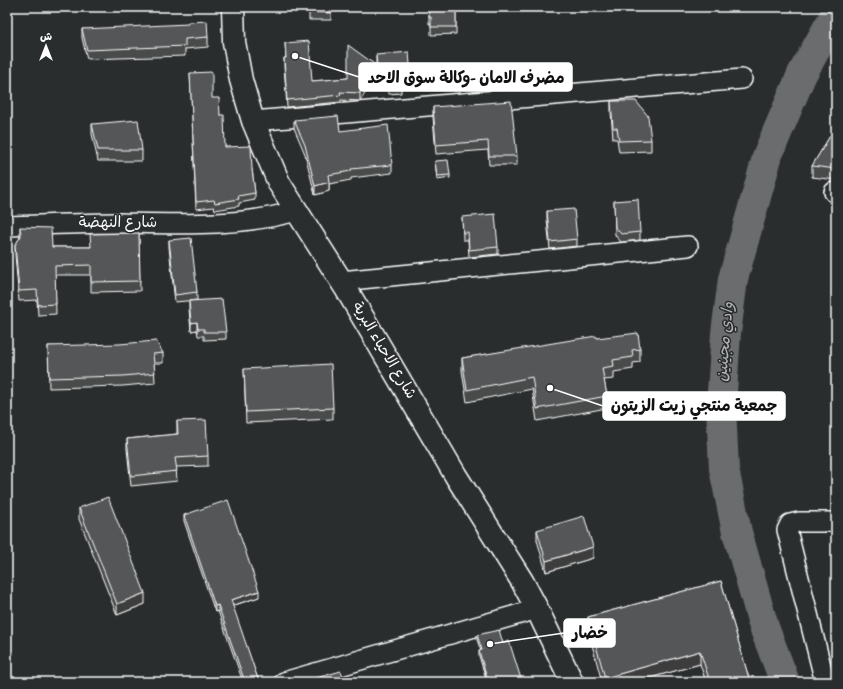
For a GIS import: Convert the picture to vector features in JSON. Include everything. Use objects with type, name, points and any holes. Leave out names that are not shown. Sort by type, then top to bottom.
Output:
[{"type":"main road","name":"شارع الاحياء البرية","points":[[233,7],[234,42],[241,80],[253,121],[280,183],[296,211],[341,281],[456,476],[537,609],[572,682]]},
{"type":"street","points":[[253,121],[742,79]]},
{"type":"street","name":"شارع النهضة","points":[[7,226],[118,223],[228,224],[277,216],[296,211]]},
{"type":"street","points":[[341,281],[688,246]]},
{"type":"street","points":[[825,682],[787,530],[790,524],[799,522],[836,522]]},
{"type":"street","points":[[284,682],[537,609]]},
{"type":"building","points":[[309,7],[331,7],[331,13],[309,12]]},
{"type":"building","points":[[429,7],[456,7],[456,27],[431,27]]},
{"type":"building","points":[[207,21],[208,37],[185,39],[185,46],[87,50],[82,29],[188,24],[188,22]]},
{"type":"building","points":[[309,41],[312,81],[348,78],[348,45],[377,66],[376,55],[409,52],[411,78],[400,79],[401,85],[389,86],[386,81],[367,82],[360,93],[340,92],[341,95],[287,100],[284,58],[286,58],[285,43]]},
{"type":"building","points":[[212,72],[212,98],[219,98],[220,115],[224,115],[225,147],[251,146],[255,193],[238,196],[239,199],[215,203],[214,200],[196,202],[190,73]]},
{"type":"building","points":[[511,101],[517,156],[489,156],[488,141],[436,145],[433,107]]},
{"type":"building","points":[[611,101],[636,101],[648,116],[651,140],[619,141],[617,128],[613,128]]},
{"type":"building","points":[[338,116],[340,131],[388,125],[392,165],[351,169],[351,171],[328,175],[329,182],[315,186],[305,145],[294,120]]},
{"type":"building","points":[[138,120],[142,150],[98,150],[92,124]]},
{"type":"building","points":[[836,126],[836,169],[812,166]]},
{"type":"building","points":[[448,160],[450,175],[437,176],[435,161]]},
{"type":"building","points":[[638,199],[640,232],[621,234],[615,227],[614,201]]},
{"type":"building","points":[[574,209],[577,239],[550,242],[547,211]]},
{"type":"building","points":[[495,214],[498,247],[469,250],[468,232],[463,233],[462,217]]},
{"type":"building","points":[[20,227],[51,228],[52,247],[91,247],[90,234],[139,233],[140,281],[91,282],[91,265],[55,266],[56,304],[38,305],[37,290],[19,291],[15,245],[21,236]]},
{"type":"building","points":[[191,238],[197,292],[175,295],[169,240]]},
{"type":"building","points":[[222,299],[226,332],[204,332],[204,329],[198,329],[197,322],[191,323],[189,301]]},
{"type":"building","points":[[638,333],[640,349],[632,350],[633,357],[613,360],[614,366],[602,368],[607,396],[537,409],[532,377],[467,390],[462,358],[596,336],[597,338]]},
{"type":"building","points":[[156,341],[163,353],[153,354],[155,373],[123,376],[49,378],[48,346],[119,344]]},
{"type":"building","points":[[331,364],[333,408],[246,412],[244,369]]},
{"type":"building","points":[[206,420],[208,456],[175,458],[177,471],[131,476],[127,439],[178,434],[177,421]]},
{"type":"building","points":[[108,497],[145,593],[117,604],[79,508]]},
{"type":"building","points":[[228,500],[259,591],[231,600],[259,682],[245,682],[218,605],[215,606],[184,515]]},
{"type":"building","points":[[584,516],[593,547],[546,561],[537,530]]},
{"type":"building","points":[[721,581],[750,682],[710,682],[700,651],[605,678],[588,617]]},
{"type":"building","points":[[499,630],[503,643],[509,641],[522,682],[488,682],[479,651],[482,650],[477,635]]},
{"type":"building","points":[[341,671],[345,682],[302,682]]},
{"type":"waterway","name":"وادي مجينين","points":[[785,682],[764,627],[737,532],[724,469],[721,407],[726,333],[733,279],[768,154],[802,74],[836,13]]},
{"type":"place","name":"مضرف الامان -وكالة سوق الاحد","points":[[295,56]]},
{"type":"place","name":"جمعية منتجي زيت الزيتون","points":[[550,388]]},
{"type":"place","name":"خضار","points":[[490,644]]}]
